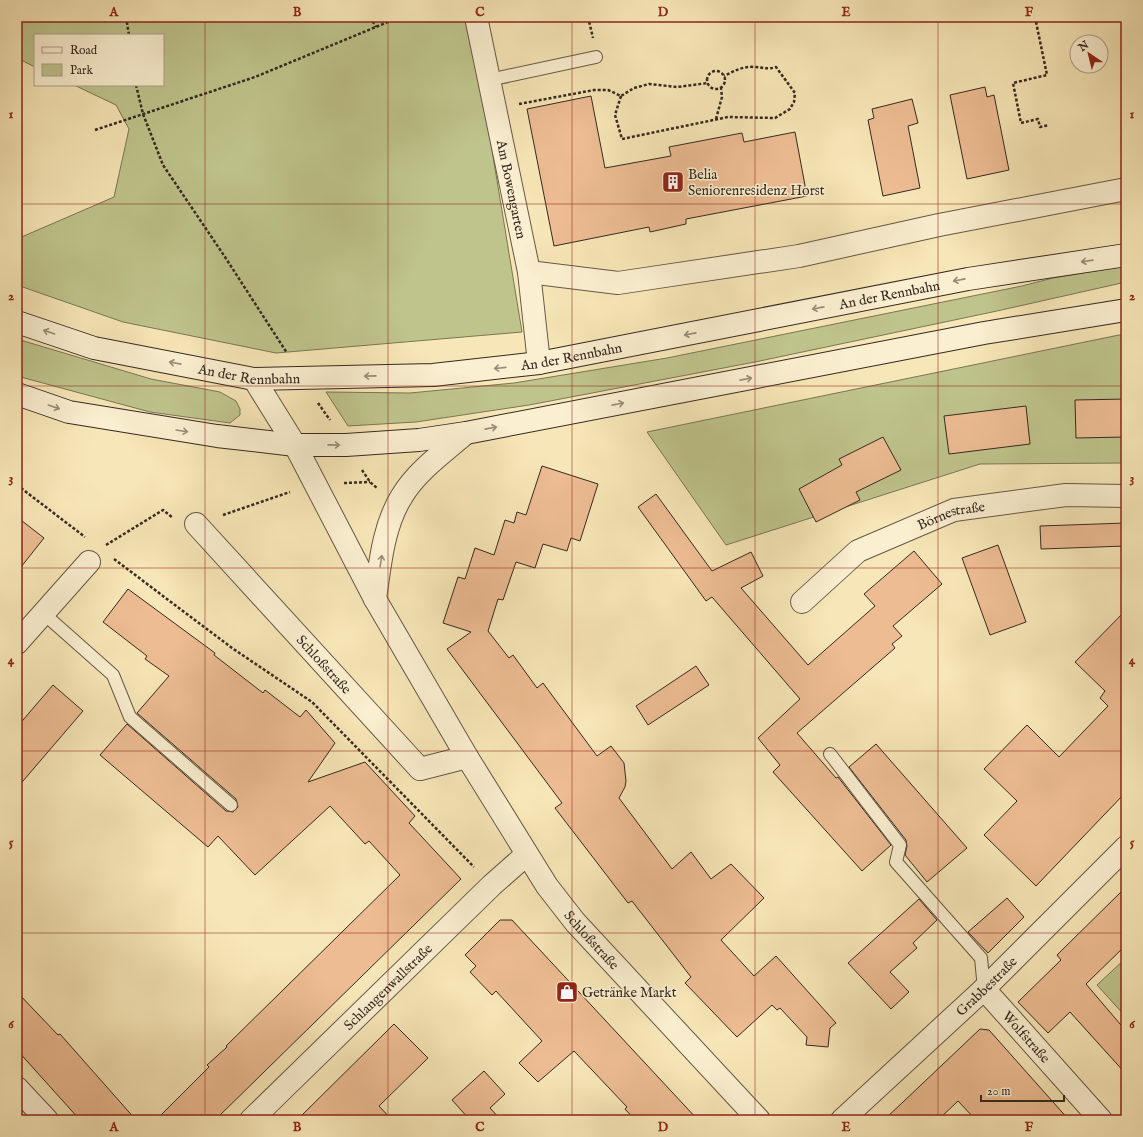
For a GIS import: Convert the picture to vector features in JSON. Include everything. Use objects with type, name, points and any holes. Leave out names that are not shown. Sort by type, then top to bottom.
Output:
[{"type":"street","name":"Am Bowengarten","points":[[476,17],[529,272],[539,364]]},
{"type":"street","points":[[529,272],[618,283],[799,256],[939,226],[1126,189]]},
{"type":"street","name":"An der Rennbahn","points":[[17,322],[94,348],[254,379],[433,375],[539,364],[968,279],[1126,255]]},
{"type":"street","points":[[17,394],[69,412],[216,436],[295,445],[346,445],[419,440],[466,433],[984,333],[1126,310]]},
{"type":"street","name":"Schloßstraße","points":[[254,379],[295,445],[375,600],[467,757],[526,855],[547,886],[575,922],[759,1120]]},
{"type":"street","points":[[375,600],[384,541],[402,494],[420,474],[466,433]]},
{"type":"street","name":"Börnestraße","points":[[802,602],[858,551],[954,510],[1066,495],[1126,496]]},
{"type":"street","name":"Schloßstraße","points":[[196,524],[420,769],[467,757]]},
{"type":"street","points":[[17,643],[94,555]]},
{"type":"street","name":"Grabbestraße","points":[[842,1120],[984,988],[1126,847]]},
{"type":"street","name":"Schlangenwallstraße","points":[[251,1120],[492,885],[526,855]]},
{"type":"street","name":"Wolfstraße","points":[[984,988],[1102,1120]]},
{"type":"street","points":[[17,1088],[47,1120]]},
{"type":"lane","points":[[489,80],[596,57]]},
{"type":"lane","points":[[43,613],[113,675],[130,717],[231,805]]},
{"type":"lane","points":[[830,754],[900,845],[896,862],[981,958],[984,988]]},
{"type":"path","points":[[126,17],[129,34]]},
{"type":"path","points":[[370,17],[376,27]]},
{"type":"path","points":[[95,130],[255,77],[400,17]]},
{"type":"path","points":[[1035,17],[1047,75],[1013,83],[1021,123],[1038,119],[1040,127],[1049,125]]},
{"type":"path","points":[[721,88],[716,89],[708,83],[677,87],[649,84],[634,88],[621,96],[614,115],[622,139],[716,119],[735,117],[775,118],[790,109],[794,102],[795,93],[776,67],[768,70],[754,67],[739,69],[724,76]]},
{"type":"path","points":[[708,83],[710,74],[714,71],[720,71],[724,76],[724,84],[721,88],[722,97],[716,119]]},
{"type":"path","points":[[136,86],[143,114],[163,165],[225,257],[370,482],[397,504]]},
{"type":"path","points":[[495,109],[594,90],[608,90],[621,96]]},
{"type":"path","points":[[94,555],[164,510],[186,529],[196,524],[316,484],[370,482]]},
{"type":"path","points":[[17,485],[94,555],[312,702],[492,885]]},
{"type":"green space","points":[[17,17],[470,17],[522,332],[276,353],[123,322],[17,285],[17,239],[114,197],[129,129],[116,105],[76,86],[164,86],[164,34],[34,34],[34,66],[17,58]]},
{"type":"green space","points":[[1126,266],[1126,282],[755,362],[529,405],[416,422],[348,426],[326,392],[410,393],[514,383],[667,358],[1022,286],[1053,278]]},
{"type":"green space","points":[[1119,335],[1126,335],[1126,463],[980,464],[726,545],[647,432]]},
{"type":"green space","points":[[17,339],[151,379],[220,392],[236,401],[240,409],[240,415],[230,423],[150,412],[17,376]]},
{"type":"green space","points":[[1126,958],[1126,1017],[1097,985]]},
{"type":"building","points":[[985,87],[987,97],[994,95],[1009,170],[967,179],[950,95]]},
{"type":"building","name":"Belia Seniorenresidenz Horst","points":[[591,96],[605,168],[671,156],[669,147],[742,133],[744,142],[795,132],[807,196],[686,219],[686,224],[650,232],[649,227],[554,246],[527,109]]},
{"type":"building","points":[[912,99],[918,123],[908,126],[920,188],[883,196],[868,120],[874,118],[872,109]]},
{"type":"building","points":[[1126,399],[1126,437],[1076,438],[1075,400]]},
{"type":"building","points":[[1026,406],[1030,444],[949,454],[944,416]]},
{"type":"building","points":[[883,437],[901,470],[856,492],[860,500],[816,522],[799,489],[842,465],[839,459]]},
{"type":"building","points":[[542,466],[598,484],[580,541],[571,538],[567,551],[543,544],[535,568],[516,562],[503,600],[498,599],[488,631],[509,658],[513,655],[537,688],[543,683],[597,756],[611,746],[624,763],[626,781],[625,787],[619,798],[672,869],[691,852],[711,879],[731,864],[764,898],[721,940],[754,976],[776,956],[836,1023],[830,1028],[828,1047],[806,1045],[807,1037],[780,1008],[777,1010],[772,1005],[737,1037],[685,983],[691,977],[632,901],[628,903],[555,808],[562,803],[447,649],[471,632],[443,623],[458,577],[465,579],[475,548],[494,555],[505,520],[514,523],[517,512],[526,515]]},
{"type":"building","points":[[656,494],[712,571],[751,552],[763,576],[741,588],[808,665],[875,606],[864,594],[914,551],[942,584],[893,626],[902,636],[892,644],[895,648],[797,733],[836,778],[838,777],[891,845],[862,871],[773,772],[780,765],[758,738],[800,699],[712,597],[706,601],[638,507]]},
{"type":"building","points":[[17,517],[44,538],[17,572]]},
{"type":"building","points":[[1126,523],[1126,546],[1041,549],[1040,526]]},
{"type":"building","points":[[998,545],[1026,622],[990,635],[962,558]]},
{"type":"building","points":[[128,589],[215,653],[214,655],[263,693],[265,690],[300,717],[306,710],[335,743],[308,782],[365,762],[415,816],[409,823],[461,879],[215,1120],[156,1120],[209,1067],[207,1065],[227,1047],[226,1046],[400,875],[369,841],[365,844],[330,806],[255,875],[218,836],[208,847],[100,755],[127,724],[226,811],[233,812],[238,807],[236,799],[137,713],[169,676],[145,659],[147,656],[103,622]]},
{"type":"building","points":[[1126,610],[1126,792],[1036,886],[984,835],[1017,801],[984,769],[1027,725],[1059,757],[1108,706],[1100,698],[1105,691],[1075,662]]},
{"type":"building","points":[[696,666],[709,685],[648,725],[636,706]]},
{"type":"building","points":[[53,685],[83,711],[17,788],[17,727]]},
{"type":"building","points":[[876,744],[967,848],[927,882],[905,855],[907,846],[906,840],[849,767]]},
{"type":"building","points":[[1126,887],[1126,945],[1086,984],[1126,1031],[1126,1074],[1070,1012],[1048,1033],[1018,1002],[1061,960],[1057,955]]},
{"type":"building","points":[[1007,898],[1024,917],[988,953],[968,932]]},
{"type":"building","points":[[919,899],[937,920],[913,943],[917,948],[890,972],[909,992],[891,1009],[848,963]]},
{"type":"building","points":[[500,920],[512,920],[698,1120],[635,1120],[625,1109],[627,1107],[574,1051],[538,1082],[519,1063],[542,1041],[496,991],[492,995],[470,972],[476,966],[465,955]]},
{"type":"building","points":[[17,992],[58,1035],[60,1034],[136,1120],[80,1120],[17,1050]]},
{"type":"building","points":[[394,1024],[428,1058],[379,1106],[392,1120],[297,1120]]},
{"type":"building","points":[[980,1029],[989,1030],[1069,1120],[976,1120],[958,1101],[938,1120],[884,1120]]},
{"type":"building","points":[[484,1071],[505,1094],[490,1108],[501,1120],[470,1120],[452,1100]]},
{"type":"place","name":"Belia Seniorenresidenz Horst","points":[[673,182]]},
{"type":"place","name":"Getränke Markt","points":[[567,992]]}]
